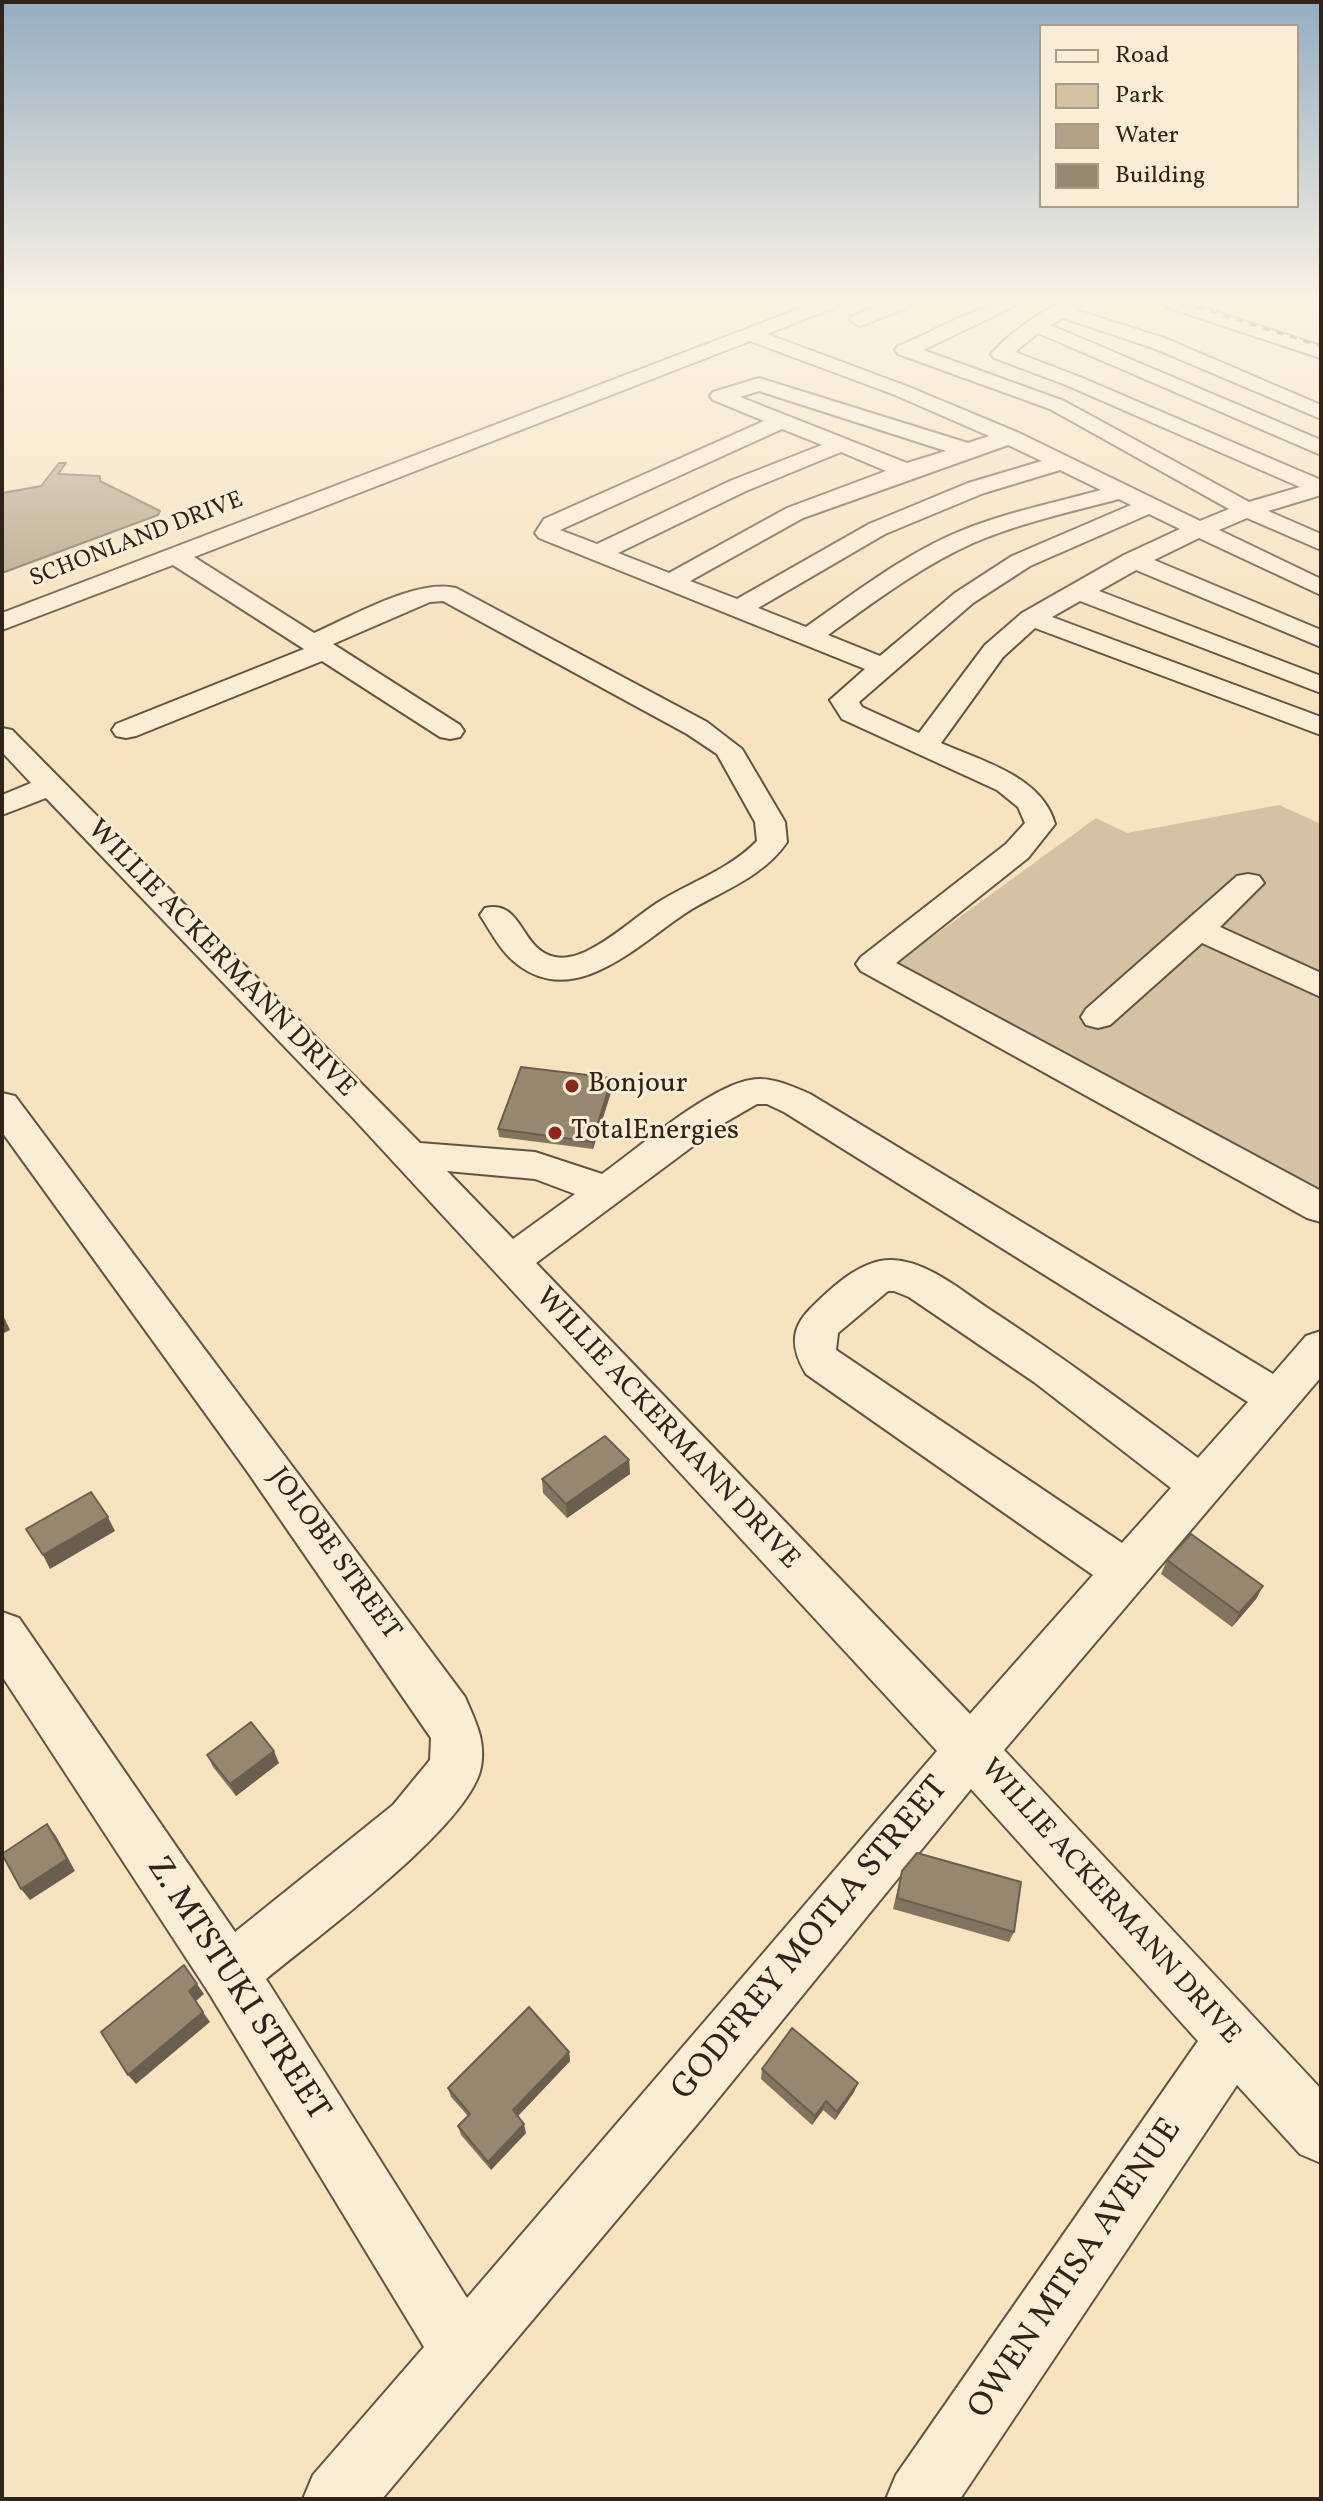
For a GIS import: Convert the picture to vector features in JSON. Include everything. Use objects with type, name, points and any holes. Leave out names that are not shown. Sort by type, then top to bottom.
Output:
[{"type":"street","name":"SCHONLAND DRIVE","points":[[2,622],[525,420]]},
{"type":"street","points":[[779,420],[906,471]]},
{"type":"street","points":[[871,420],[966,450]]},
{"type":"street","points":[[969,420],[1064,462],[1321,588]]},
{"type":"street","points":[[1086,420],[1247,510],[1321,543]]},
{"type":"street","points":[[1163,420],[1321,488]]},
{"type":"street","points":[[1254,420],[1321,448]]},
{"type":"street","points":[[782,421],[650,478],[550,527],[547,533],[882,666]]},
{"type":"street","points":[[670,582],[795,513],[906,471],[1009,437]]},
{"type":"street","points":[[596,554],[738,486],[843,444]]},
{"type":"street","points":[[738,609],[889,524],[976,488],[1064,462]]},
{"type":"street","points":[[923,747],[985,662],[1018,627],[1031,618],[1133,560],[1247,510],[1321,488]]},
{"type":"street","points":[[808,637],[905,572],[964,539],[1000,525],[1120,492]]},
{"type":"street","points":[[1149,505],[1021,561],[964,598],[847,696],[845,706],[852,713],[1018,792],[1038,811],[1040,824],[1005,861],[873,964],[1321,1208]]},
{"type":"street","points":[[173,554],[450,731]]},
{"type":"street","points":[[1133,560],[1321,639]]},
{"type":"street","points":[[1076,591],[1321,685]]},
{"type":"street","points":[[126,730],[320,646],[425,595],[447,593],[697,728],[728,749],[770,822],[772,842],[760,858],[740,873],[680,902],[602,956],[573,968],[548,967],[532,960],[520,949],[496,915]]},
{"type":"street","points":[[1031,618],[1321,727]]},
{"type":"street","name":"WILLIE ACKERMANN DRIVE","points":[[2,736],[409,1156],[970,1751],[1321,2133]]},
{"type":"street","points":[[2,806],[50,785]]},
{"type":"street","points":[[1098,1017],[1248,883]]},
{"type":"street","points":[[1198,929],[1321,986]]},
{"type":"street","points":[[508,1263],[711,1114],[751,1092],[771,1092],[797,1103],[912,1172],[1278,1399]]},
{"type":"street","name":"JOLOBE STREET","points":[[2,1105],[263,1458],[447,1714],[457,1738],[455,1769],[412,1824],[229,1973]]},
{"type":"street","points":[[409,1156],[539,1167],[574,1175],[604,1193]]},
{"type":"street","points":[[1127,1573],[821,1362],[815,1352],[814,1334],[818,1327],[875,1279],[888,1275],[923,1286],[1049,1370],[1202,1486]]},
{"type":"street","name":"GODFREY MOTLA STREET","points":[[337,2499],[683,2095],[970,1751],[1321,1348]]},
{"type":"street","name":"Z. MTSTUKI STREET","points":[[2,1634],[229,1973],[463,2351]]},
{"type":"street","name":"OWEN MTISA AVENUE","points":[[920,2499],[1233,2040]]},
{"type":"green space","points":[[1279,805],[1321,824],[1321,1193],[895,964],[1096,818],[1127,833]]},
{"type":"water","points":[[59,463],[66,463],[58,474],[100,476],[100,481],[160,511],[158,515],[2,573],[2,493],[41,486]]},
{"type":"building","points":[[521,1067],[612,1078],[592,1142],[498,1129]]},
{"type":"building","points":[[605,1436],[629,1460],[566,1504],[542,1479]]},
{"type":"building","points":[[91,1492],[108,1517],[43,1555],[26,1529]]},
{"type":"building","points":[[1191,1534],[1263,1586],[1239,1613],[1167,1560]]},
{"type":"building","points":[[251,1722],[274,1751],[230,1784],[207,1755]]},
{"type":"building","points":[[47,1824],[67,1859],[21,1889],[2,1854]]},
{"type":"building","points":[[917,1853],[1021,1882],[1014,1932],[897,1898],[902,1871]]},
{"type":"building","points":[[184,1965],[197,1984],[189,1991],[203,2012],[128,2075],[101,2032]]},
{"type":"building","points":[[529,2007],[569,2052],[513,2110],[524,2124],[488,2162],[458,2126],[470,2114],[448,2088]]},
{"type":"building","points":[[792,2028],[858,2083],[837,2112],[826,2101],[815,2116],[762,2069]]},
{"type":"place","name":"Bonjour","points":[[572,1086]]},
{"type":"place","name":"TotalEnergies","points":[[555,1133]]}]
